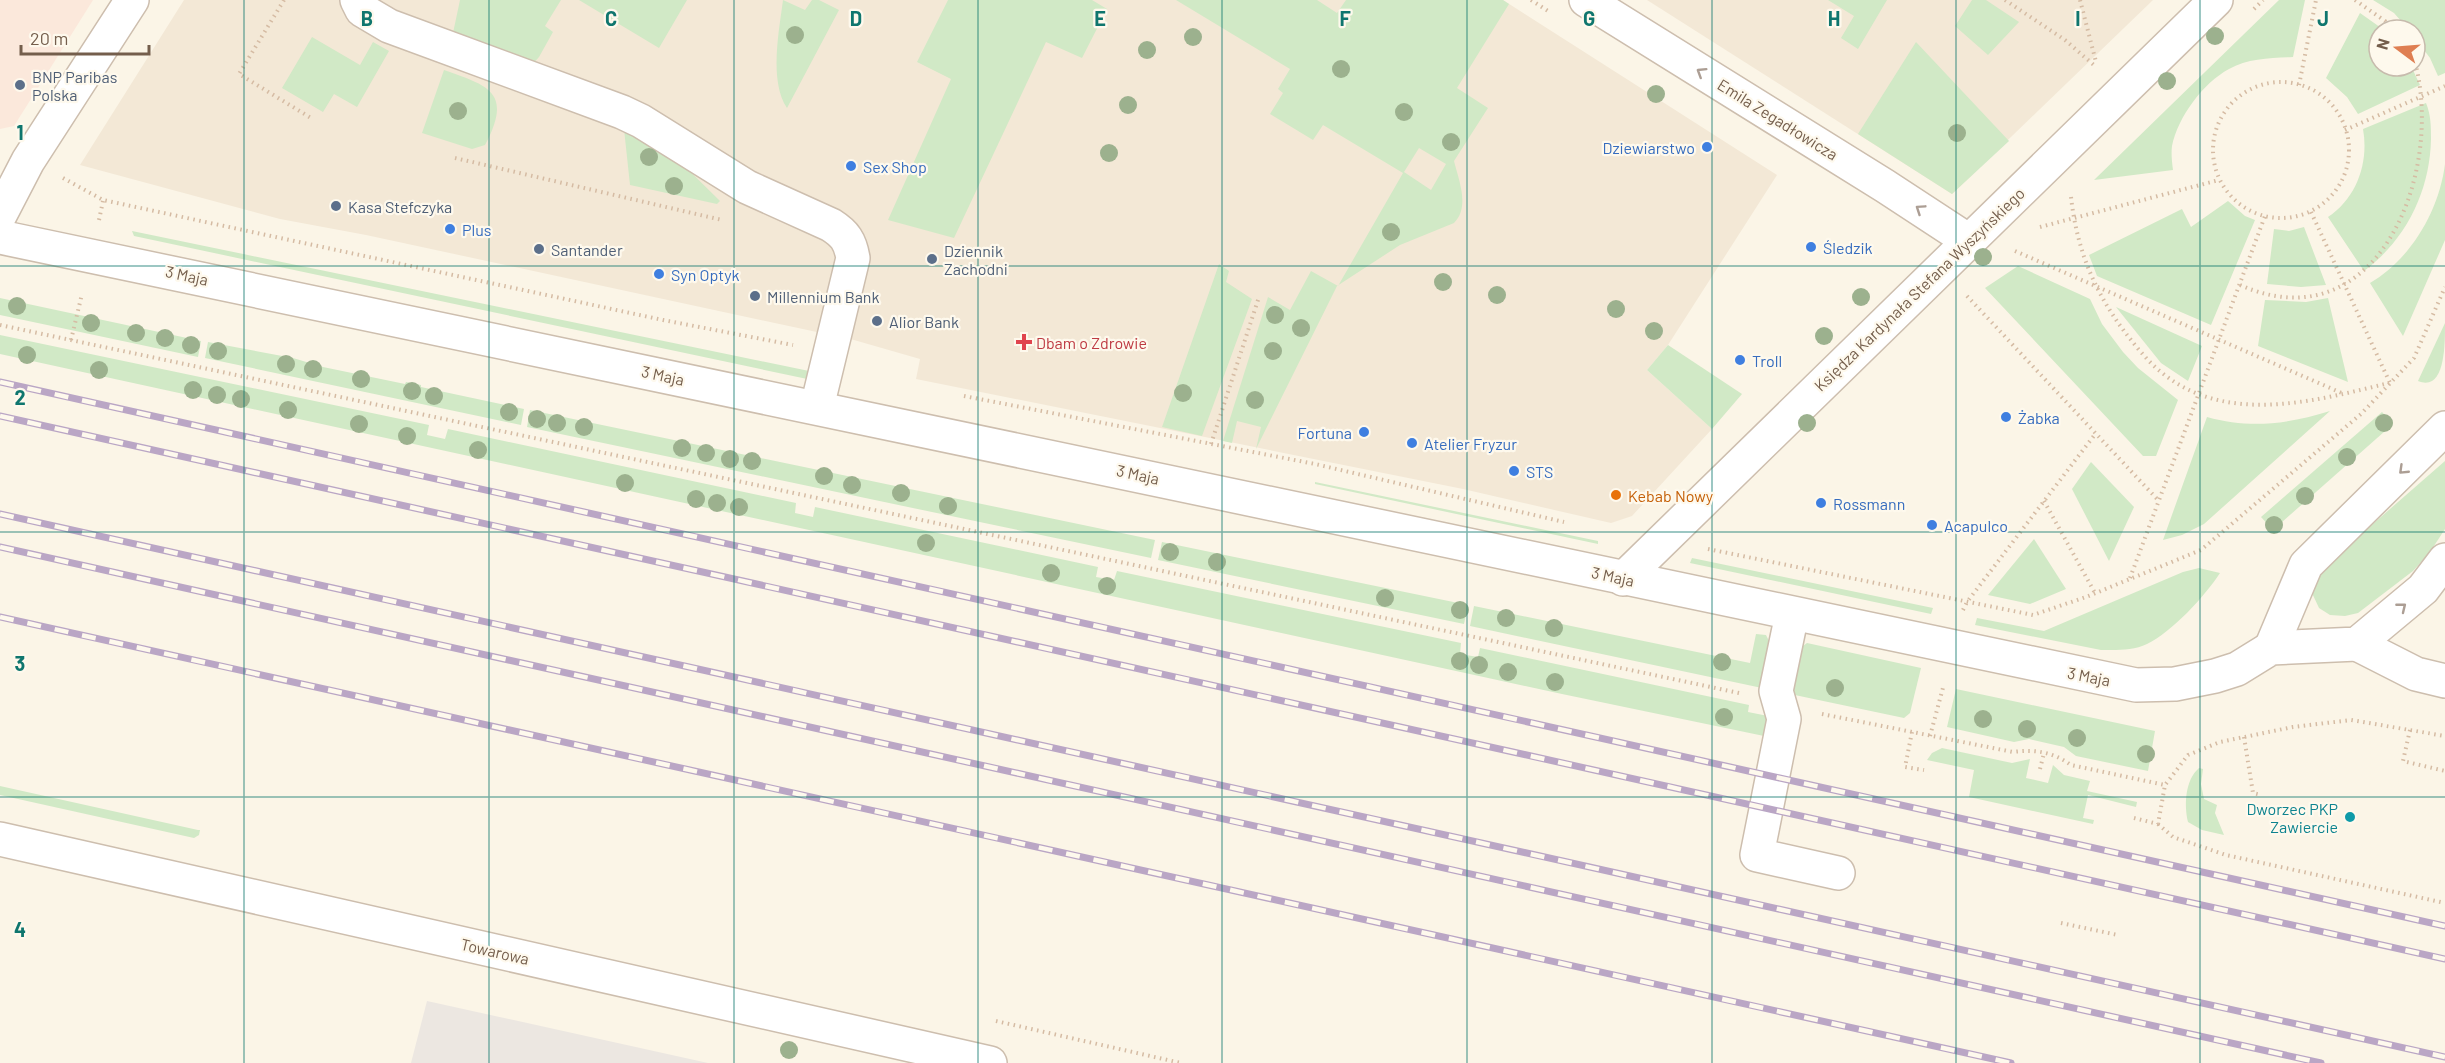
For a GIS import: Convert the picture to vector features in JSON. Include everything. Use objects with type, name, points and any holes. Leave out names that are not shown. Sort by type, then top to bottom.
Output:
[{"type":"street","points":[[0,216],[28,161],[132,0]]},
{"type":"street","points":[[357,0],[362,10],[370,17],[389,26],[640,121],[747,187],[831,225],[843,233],[851,244],[853,258],[817,407]]},
{"type":"street","name":"Emila Zegadłowicza","points":[[1586,0],[1886,186],[1969,241]]},
{"type":"street","name":"Księdza Kardynała Stefana Wyszyńskiego","points":[[1623,579],[2216,0]]},
{"type":"street","name":"3 Maja","points":[[0,237],[1265,500],[1623,579],[2136,685],[2175,684],[2216,676],[2237,669],[2271,648],[2357,644]]},
{"type":"street","points":[[2271,648],[2306,565],[2445,428]]},
{"type":"street","points":[[2445,560],[2423,590],[2357,644],[2416,674],[2445,681]]},
{"type":"street","points":[[1792,614],[1776,691],[1784,719],[1757,855],[1838,873]]},
{"type":"street","name":"Towarowa","points":[[0,839],[990,1063]]},
{"type":"path","points":[[284,0],[239,74],[310,118]]},
{"type":"path","points":[[2005,0],[2065,40],[2098,69],[2080,0]]},
{"type":"path","points":[[2299,84],[2316,0]]},
{"type":"path","points":[[2355,0],[2381,18]]},
{"type":"path","points":[[2286,82],[2299,84],[2309,88],[2328,102],[2342,121],[2349,141],[2348,162],[2342,183],[2328,200],[2311,212],[2290,218],[2265,216],[2249,211],[2232,198],[2219,180],[2213,157],[2215,134],[2225,112],[2241,95],[2262,84],[2286,82]]},
{"type":"path","points":[[2345,130],[2445,86]]},
{"type":"path","points":[[2428,87],[2432,103]]},
{"type":"path","points":[[455,158],[723,220]]},
{"type":"path","points":[[28,161],[104,200],[663,320],[810,349],[828,363]]},
{"type":"path","points":[[2034,229],[2219,180]]},
{"type":"path","points":[[2070,187],[2076,233],[2096,287],[2105,305],[2136,346],[2161,372],[2219,401],[2265,405],[2309,402],[2390,383]]},
{"type":"path","points":[[2311,212],[2390,383]]},
{"type":"path","points":[[2130,579],[2265,216]]},
{"type":"path","points":[[2007,248],[2344,394]]},
{"type":"path","points":[[2240,285],[2255,292],[2274,296],[2298,297],[2328,294],[2358,282]]},
{"type":"path","points":[[1674,528],[1694,546],[2033,615],[2095,593],[2200,550],[2361,414],[2414,358],[2445,287]]},
{"type":"path","points":[[1964,292],[2159,501]]},
{"type":"path","points":[[1211,444],[1259,297]]},
{"type":"path","points":[[0,325],[1755,696],[1765,702],[2013,752],[2030,749],[2059,756],[2071,765],[2165,785]]},
{"type":"path","points":[[960,396],[1315,464],[1565,522]]},
{"type":"path","points":[[1968,602],[2096,433]]},
{"type":"path","points":[[2044,501],[2095,593]]},
{"type":"path","points":[[1930,736],[1947,673]]},
{"type":"path","points":[[2158,824],[2165,785],[2188,755],[2220,742],[2293,727],[2351,720],[2445,736]]},
{"type":"path","points":[[2410,730],[2403,761],[2445,771]]},
{"type":"path","points":[[1912,732],[1905,766],[1924,770]]},
{"type":"path","points":[[2244,737],[2253,793],[2261,795]]},
{"type":"path","points":[[2040,769],[2044,753]]},
{"type":"path","points":[[2134,818],[2158,824],[2173,837],[2226,855],[2445,903]]},
{"type":"path","points":[[2061,923],[2118,935]]},
{"type":"shaded area","name":"BNP Paribas Polska","points":[[0,0],[93,0],[14,126],[0,129]]},
{"type":"shaded area","points":[[184,0],[1503,0],[1777,175],[1668,345],[1647,370],[1712,429],[1632,516],[1611,523],[1463,489],[916,379],[920,359],[854,340],[366,235],[280,219],[80,165]]},
{"type":"shaded area","points":[[1647,0],[2153,0],[1952,194]]},
{"type":"shaded area","points":[[427,1001],[708,1063],[411,1063]]},
{"type":"green space","points":[[460,0],[561,0],[545,26],[553,32],[539,57],[531,66],[453,33]]},
{"type":"green space","points":[[579,0],[687,0],[659,48]]},
{"type":"green space","points":[[783,0],[805,10],[812,0],[819,0],[839,10],[787,108],[781,97],[777,70]]},
{"type":"green space","points":[[948,0],[1092,0],[1107,9],[1082,58],[1046,42],[954,238],[888,220],[951,79],[917,62]]},
{"type":"green space","points":[[1176,0],[1317,0],[1337,13],[1346,0],[1503,0],[1509,4],[1457,88],[1488,108],[1454,161],[1462,194],[1459,217],[1454,223],[1400,245],[1339,285],[1403,173],[1323,125],[1313,140],[1270,114],[1283,93],[1278,89],[1290,69]],"holes":[[[1419,148],[1446,164],[1431,190],[1404,172]]]},
{"type":"green space","points":[[1828,0],[1887,0],[1858,49],[1841,38],[1854,16]]},
{"type":"green space","points":[[1972,0],[1986,0],[2019,22],[1988,55],[1955,26]]},
{"type":"green space","points":[[2279,0],[2305,0],[2293,57],[2260,59],[2236,65],[2210,83],[2193,102],[2175,135],[2172,146],[2173,170],[2094,180]]},
{"type":"green space","points":[[2373,0],[2445,0],[2445,73],[2438,76],[2427,54],[2427,18],[2398,18]]},
{"type":"green space","points":[[2360,13],[2367,18],[2367,78],[2417,78],[2420,85],[2358,114],[2347,97],[2326,78]]},
{"type":"green space","points":[[312,37],[360,65],[373,42],[389,51],[357,107],[334,94],[323,112],[282,88]]},
{"type":"green space","points":[[1916,42],[2009,141],[1952,194],[1858,134]]},
{"type":"green space","points":[[444,70],[473,81],[492,94],[496,102],[497,113],[485,145],[472,149],[422,133]]},
{"type":"green space","points":[[2426,103],[2431,126],[2430,158],[2420,195],[2413,213],[2392,245],[2364,271],[2328,217],[2347,200],[2359,178],[2364,154],[2363,129]]},
{"type":"green space","points":[[624,129],[659,141],[720,201],[717,204],[630,185]]},
{"type":"green space","points":[[2445,164],[2445,240],[2403,336],[2370,283],[2398,261],[2421,232],[2437,199]]},
{"type":"green space","points":[[2228,201],[2245,216],[2255,220],[2211,325],[2097,276],[2089,255],[2182,209],[2191,227]]},
{"type":"green space","points":[[2304,227],[2326,285],[2301,287],[2267,284],[2274,229],[2289,231]]},
{"type":"green space","points":[[132,231],[814,372],[812,380],[134,236]]},
{"type":"green space","points":[[1219,264],[1229,271],[1226,282],[1252,299],[1202,436],[1162,427]]},
{"type":"green space","points":[[2018,266],[2090,299],[2102,324],[2123,352],[2138,368],[2178,400],[2156,456],[2143,456],[1985,288]]},
{"type":"green space","points":[[1311,271],[1337,286],[1256,449],[1261,427],[1237,421],[1232,443],[1223,441],[1268,297],[1290,310]]},
{"type":"green space","points":[[0,298],[201,341],[198,357],[0,315]]},
{"type":"green space","points":[[2328,298],[2348,382],[2258,346],[2265,300],[2306,302]]},
{"type":"green space","points":[[2116,307],[2202,346],[2188,381],[2161,363]]},
{"type":"green space","points":[[2445,323],[2444,354],[2438,374],[2434,380],[2427,383],[2418,381]]},
{"type":"green space","points":[[0,335],[429,425],[427,435],[445,439],[448,429],[796,503],[795,513],[813,517],[815,507],[1098,567],[1096,577],[1114,580],[1117,571],[1461,643],[1460,654],[1478,657],[1480,648],[1749,705],[1748,712],[1768,716],[1764,736],[0,354]]},
{"type":"green space","points":[[208,342],[293,358],[323,367],[405,384],[406,382],[421,385],[421,387],[524,409],[521,425],[205,358]]},
{"type":"green space","points":[[1668,345],[1742,394],[1712,429],[1647,370]]},
{"type":"green space","points":[[530,410],[1155,540],[1151,558],[527,427]]},
{"type":"green space","points":[[2330,411],[2204,524],[2182,535],[2163,540],[2207,417],[2254,424],[2284,422]]},
{"type":"green space","points":[[2382,412],[2393,424],[2273,530],[2261,517]]},
{"type":"green space","points":[[2445,461],[2445,529],[2430,552],[2413,571],[2358,613],[2345,616],[2330,615],[2319,608],[2312,593],[2319,571]]},
{"type":"green space","points":[[2091,462],[2134,507],[2109,561],[2072,489]]},
{"type":"green space","points":[[1315,482],[1598,541],[1598,544],[1315,484]]},
{"type":"green space","points":[[2034,539],[2066,589],[2030,604],[1988,595]]},
{"type":"green space","points":[[1162,542],[1468,605],[1464,624],[1158,560]]},
{"type":"green space","points":[[1692,558],[1933,608],[1931,614],[1690,563]]},
{"type":"green space","points":[[2199,568],[2220,573],[2197,602],[2167,631],[2136,648],[2101,650],[1975,625],[1977,618],[2044,631],[2183,572]]},
{"type":"green space","points":[[1474,606],[1750,663],[1756,634],[1766,635],[1771,645],[1762,688],[1470,626]]},
{"type":"green space","points":[[1807,643],[1921,668],[1910,713],[1904,718],[1790,694],[1799,649]]},
{"type":"green space","points":[[1956,689],[2155,731],[2148,771],[2076,756],[2064,747],[2029,739],[2014,742],[1947,727]]},
{"type":"green space","points":[[1942,748],[2012,763],[2030,759],[2026,778],[2048,783],[2053,765],[2064,775],[2090,781],[2087,791],[2137,802],[2136,807],[2088,795],[2083,818],[2094,820],[2093,824],[1969,797],[1974,770],[1927,760],[1932,753]]},
{"type":"green space","points":[[2199,768],[2203,769],[2201,784],[2204,799],[2217,805],[2215,813],[2224,835],[2202,830],[2188,822],[2186,808],[2188,786]]},
{"type":"green space","points":[[0,786],[200,830],[199,835],[194,838],[0,795]]},
{"type":"railway","points":[[0,382],[2445,926]]},
{"type":"railway","points":[[0,416],[2445,959]]},
{"type":"railway","points":[[0,514],[2445,1057]]},
{"type":"railway","points":[[0,547],[2321,1063]]},
{"type":"railway","points":[[0,617],[2011,1063]]},
{"type":"place","name":"BNP Paribas Polska","points":[[20,85]]},
{"type":"place","name":"Dziewiarstwo","points":[[1707,147]]},
{"type":"place","name":"Sex Shop","points":[[851,166]]},
{"type":"place","name":"Kasa Stefczyka","points":[[336,206]]},
{"type":"place","name":"Plus","points":[[450,229]]},
{"type":"place","name":"Śledzik","points":[[1811,247]]},
{"type":"place","name":"Santander","points":[[539,249]]},
{"type":"place","name":"Dziennik Zachodni","points":[[932,259]]},
{"type":"place","name":"Syn Optyk","points":[[659,274]]},
{"type":"place","name":"Millennium Bank","points":[[755,296]]},
{"type":"place","name":"Alior Bank","points":[[877,321]]},
{"type":"place","name":"Dbam o Zdrowie","points":[[1024,342]]},
{"type":"place","name":"Troll","points":[[1740,360]]},
{"type":"place","name":"Żabka","points":[[2006,417]]},
{"type":"place","name":"Fortuna","points":[[1364,432]]},
{"type":"place","name":"Atelier Fryzur","points":[[1412,443]]},
{"type":"place","name":"STS","points":[[1514,471]]},
{"type":"place","name":"Kebab Nowy","points":[[1616,495]]},
{"type":"place","name":"Rossmann","points":[[1821,503]]},
{"type":"place","name":"Acapulco","points":[[1932,525]]},
{"type":"place","name":"Dworzec PKP Zawiercie","points":[[2350,817]]}]
